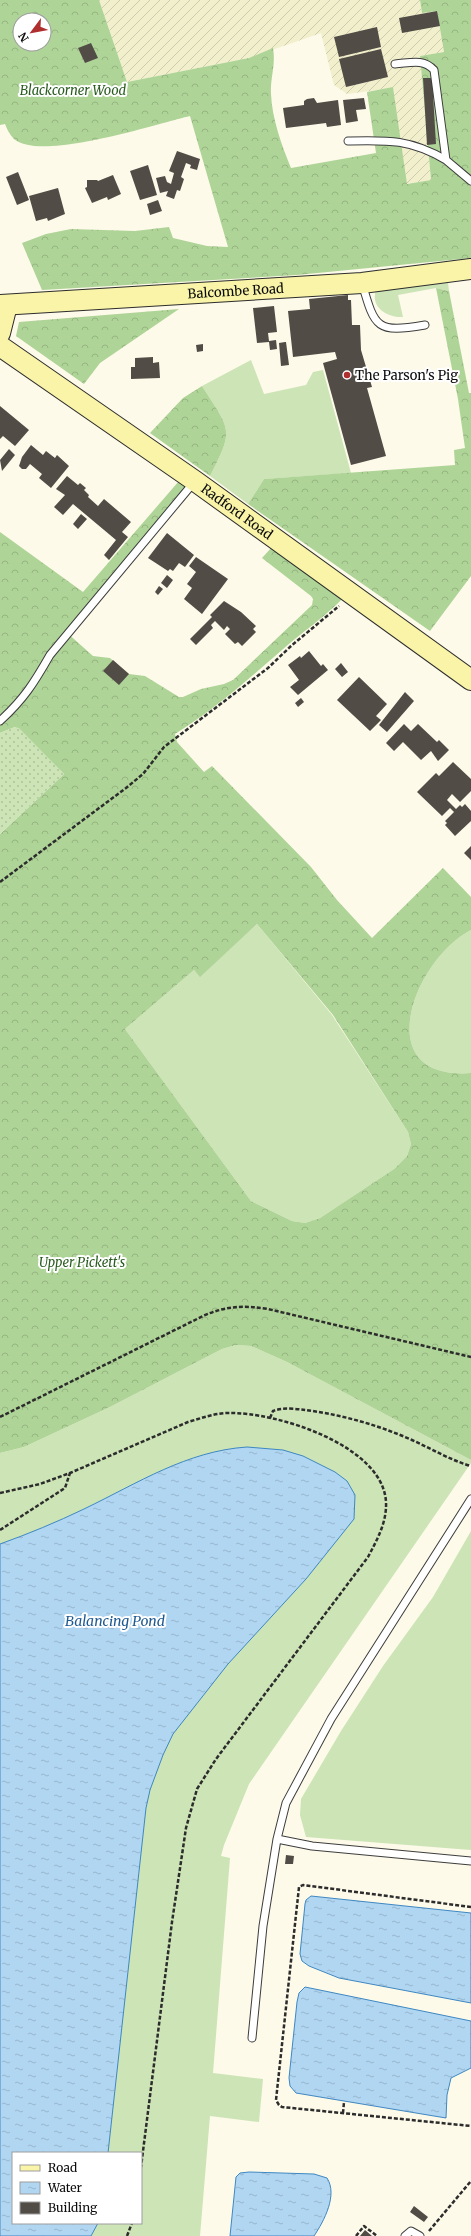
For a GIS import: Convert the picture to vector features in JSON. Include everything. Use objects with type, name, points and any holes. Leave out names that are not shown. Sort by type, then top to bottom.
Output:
[{"type":"street","name":"Balcombe Road","points":[[4,305],[362,283],[471,269]]},
{"type":"street","points":[[0,333],[4,305]]},
{"type":"street","name":"Radford Road","points":[[0,346],[195,481],[471,680]]},
{"type":"lane","points":[[395,64],[421,62],[429,65],[434,70],[446,160]]},
{"type":"lane","points":[[348,141],[401,141],[423,148],[446,160],[471,181]]},
{"type":"lane","points":[[362,283],[370,312],[382,326],[396,329],[425,325]]},
{"type":"lane","points":[[0,721],[28,692],[50,654],[195,481]]},
{"type":"lane","points":[[252,2038],[263,1926],[277,1839],[286,1803],[331,1719],[471,1499]]},
{"type":"lane","points":[[277,1839],[312,1846],[471,1861]]},
{"type":"lane","points":[[405,2236],[412,2231],[420,2236]]},
{"type":"path","points":[[0,882],[126,788],[143,774],[164,747],[268,668],[290,646],[352,595]]},
{"type":"path","points":[[0,1417],[203,1316],[227,1307],[252,1306],[268,1309],[471,1357]]},
{"type":"path","points":[[270,1418],[273,1411],[283,1409],[312,1411],[355,1420],[404,1436],[450,1459],[471,1466]]},
{"type":"path","points":[[0,1493],[40,1484],[70,1473],[205,1416],[240,1413],[270,1418],[315,1432],[356,1456],[369,1467],[381,1484],[386,1502],[385,1513],[376,1542],[357,1574],[216,1759],[197,1789],[189,1816],[172,1922],[142,2159]]},
{"type":"path","points":[[0,1530],[65,1488],[68,1484],[70,1473]]},
{"type":"path","points":[[471,1907],[303,1885],[298,1890],[276,2100],[278,2105],[282,2107],[471,2126]]},
{"type":"path","points":[[343,2113],[344,2102]]},
{"type":"path","points":[[425,2236],[471,2181]]},
{"type":"path","points":[[127,2236],[132,2224]]},
{"type":"path","points":[[356,2236],[364,2226],[378,2236]]},
{"type":"shaded area","points":[[99,0],[420,0],[422,13],[437,11],[444,52],[420,56],[431,180],[406,184],[393,88],[347,94],[334,85],[321,33],[249,58],[127,82]]},
{"type":"green space","name":"Blackcorner Wood","points":[[0,0],[99,0],[127,82],[249,58],[273,48],[274,60],[271,88],[273,113],[284,151],[291,168],[376,153],[367,92],[393,87],[407,184],[431,180],[420,56],[444,52],[437,11],[422,13],[420,0],[471,0],[471,258],[297,275],[42,290],[22,243],[46,234],[71,229],[135,231],[169,227],[173,238],[207,246],[228,247],[190,116],[99,139],[72,144],[48,146],[28,145],[14,139],[5,124],[0,125]]},
{"type":"green space","points":[[448,283],[449,291],[436,288],[398,295],[403,317],[391,316],[381,310],[375,302],[376,290]]},
{"type":"green space","points":[[436,288],[449,291],[469,393],[471,393],[471,576],[430,631],[248,504],[264,479],[455,465],[454,450],[465,448],[458,399]]},
{"type":"green space","points":[[179,309],[100,363],[84,384],[16,336],[19,322]]},
{"type":"green space","points":[[251,360],[264,394],[306,385],[313,372],[323,370],[351,473],[264,479],[248,504],[210,476],[223,448],[226,438],[226,430],[219,412],[202,386]]},
{"type":"green space","points":[[202,386],[219,412],[226,430],[226,438],[223,448],[210,476],[150,433],[183,398]]},
{"type":"green space","name":"Upper Pickett's","points":[[179,481],[186,486],[65,631],[93,656],[110,658],[129,674],[145,676],[179,697],[183,697],[201,689],[224,684],[233,680],[312,605],[313,599],[311,596],[262,558],[272,547],[343,598],[324,616],[234,691],[175,734],[177,742],[204,772],[212,766],[311,867],[337,900],[372,938],[443,868],[471,897],[471,930],[450,945],[432,966],[418,991],[411,1016],[410,1039],[419,1058],[439,1070],[471,1073],[471,1460],[287,1362],[251,1346],[236,1345],[222,1349],[110,1407],[24,1447],[0,1453],[0,834],[64,774],[15,727],[0,733],[0,532],[83,592]],"holes":[[[257,924],[333,1015],[408,1132],[411,1144],[407,1156],[394,1169],[320,1218],[305,1223],[292,1221],[251,1201],[125,1029],[194,970],[200,977]]]},
{"type":"green space","points":[[15,727],[19,728],[64,774],[0,834],[0,733]]},
{"type":"green space","points":[[257,924],[332,1015],[408,1132],[411,1144],[407,1156],[394,1169],[320,1218],[305,1223],[292,1221],[251,1201],[125,1029],[194,970],[200,976]]},
{"type":"green space","points":[[471,930],[471,1073],[439,1070],[419,1058],[410,1039],[411,1016],[418,991],[432,966],[450,945]]},
{"type":"green space","points":[[236,1345],[251,1346],[287,1362],[471,1460],[471,1463],[249,1784],[224,1845],[221,1856],[230,1858],[213,2073],[263,2079],[259,2122],[210,2116],[200,2236],[0,2236],[0,1453],[24,1447],[110,1407],[222,1349]]},
{"type":"green space","points":[[471,1531],[471,1850],[306,1837],[300,1815],[301,1799],[341,1731],[383,1666],[433,1597]]},
{"type":"water","name":"Balancing Pond","points":[[247,1447],[283,1450],[303,1456],[335,1472],[347,1481],[355,1495],[354,1519],[306,1579],[228,1664],[173,1734],[163,1755],[150,1790],[146,1808],[108,2152],[12,2152],[12,2224],[97,2224],[91,2236],[0,2236],[0,1544],[63,1519],[163,1470],[204,1455]]},
{"type":"water","points":[[311,1896],[471,1913],[471,2003],[339,1978],[309,1966],[302,1961],[300,1954],[305,1904],[306,1900]]},
{"type":"water","points":[[305,1987],[471,2021],[471,2068],[451,2078],[447,2095],[446,2118],[296,2093],[290,2086],[289,2078],[297,2002],[299,1993]]},
{"type":"water","points":[[240,2173],[314,2174],[327,2178],[331,2192],[330,2200],[322,2223],[314,2236],[230,2236],[236,2177]]},
{"type":"building","points":[[437,11],[440,26],[402,33],[399,18]]},
{"type":"building","points":[[377,27],[381,47],[339,57],[334,37]]},
{"type":"building","points":[[91,43],[98,58],[85,63],[78,48]]},
{"type":"building","points":[[381,49],[388,77],[346,87],[339,59]]},
{"type":"building","points":[[423,78],[432,78],[436,144],[427,145]]},
{"type":"building","points":[[314,98],[317,103],[338,100],[341,125],[327,127],[326,123],[286,128],[283,108],[304,105],[304,101]]},
{"type":"building","points":[[364,98],[366,109],[356,110],[358,121],[346,123],[343,100]]},
{"type":"building","points":[[177,151],[200,159],[197,170],[190,168],[191,165],[186,163],[181,177],[184,179],[180,191],[177,190],[174,199],[166,196],[168,191],[160,193],[156,178],[165,176],[167,182],[171,184],[174,173],[169,171]]},
{"type":"building","points":[[148,165],[157,195],[140,200],[130,171]]},
{"type":"building","points":[[18,172],[29,200],[17,205],[6,177]]},
{"type":"building","points":[[113,175],[121,194],[108,200],[107,197],[92,203],[85,188],[87,187],[87,180],[98,181]]},
{"type":"building","points":[[58,188],[65,214],[48,221],[47,218],[36,221],[29,196]]},
{"type":"building","points":[[158,200],[162,211],[150,215],[147,204]]},
{"type":"building","name":"The Parson's Pig","points":[[348,295],[348,300],[351,300],[352,325],[360,325],[361,350],[372,387],[367,388],[386,456],[351,465],[323,363],[337,359],[335,352],[293,357],[288,311],[310,309],[309,299]]},
{"type":"building","points":[[274,306],[277,332],[268,333],[269,341],[276,340],[277,349],[270,350],[269,342],[257,343],[253,308]]},
{"type":"building","points":[[286,342],[289,365],[281,366],[279,343]]},
{"type":"building","points":[[203,344],[203,351],[197,352],[196,345]]},
{"type":"building","points":[[153,357],[153,363],[159,362],[160,378],[131,379],[131,367],[135,367],[135,358]]},
{"type":"building","points":[[0,406],[29,430],[15,446],[3,436],[0,439]]},
{"type":"building","points":[[31,445],[43,455],[46,451],[55,458],[57,455],[69,466],[51,488],[39,478],[42,474],[30,464],[26,469],[22,469],[19,466],[22,457]]},
{"type":"building","points":[[9,449],[15,455],[2,471],[0,460]]},
{"type":"building","points":[[67,476],[78,485],[80,483],[86,488],[84,490],[89,495],[88,497],[98,506],[104,499],[131,522],[122,532],[128,537],[109,560],[104,555],[116,540],[73,504],[63,515],[54,507],[65,495],[56,489]]},
{"type":"building","points":[[81,514],[87,519],[78,529],[73,524]]},
{"type":"building","points":[[167,533],[194,555],[185,567],[179,563],[173,571],[170,569],[168,571],[148,558]]},
{"type":"building","points":[[196,557],[228,579],[202,614],[184,599],[192,588],[187,584],[196,572],[189,566]]},
{"type":"building","points":[[167,575],[173,580],[167,588],[161,583]]},
{"type":"building","points":[[159,586],[163,589],[158,595],[155,592]]},
{"type":"building","points":[[224,601],[241,612],[256,626],[253,629],[256,632],[242,646],[238,642],[235,644],[225,634],[230,629],[227,626],[224,630],[215,621],[211,625],[213,628],[196,645],[190,639],[212,617],[210,615]]},
{"type":"building","points":[[309,651],[321,666],[323,664],[328,670],[298,695],[290,687],[299,680],[288,665],[300,656],[301,658]]},
{"type":"building","points":[[113,660],[129,674],[119,685],[103,671]]},
{"type":"building","points":[[341,663],[348,672],[342,677],[335,669]]},
{"type":"building","points":[[359,677],[387,704],[376,716],[381,720],[370,731],[337,700]]},
{"type":"building","points":[[405,692],[414,701],[387,732],[379,725]]},
{"type":"building","points":[[301,698],[304,702],[298,707],[295,703]]},
{"type":"building","points":[[404,724],[411,731],[418,724],[437,742],[439,740],[449,750],[438,761],[431,751],[421,760],[403,742],[394,751],[386,743]]},
{"type":"building","points":[[453,762],[471,779],[471,791],[460,802],[452,794],[447,800],[456,809],[460,805],[462,807],[465,804],[471,811],[471,821],[455,836],[445,825],[447,823],[445,821],[454,812],[450,808],[442,816],[417,792],[436,773],[439,776]]},
{"type":"building","points":[[471,846],[471,860],[464,853]]},
{"type":"building","points":[[286,1855],[294,1856],[293,1864],[285,1864]]},
{"type":"building","points":[[414,2206],[428,2217],[424,2222],[410,2212]]},
{"type":"building","points":[[365,2230],[372,2236],[360,2236]]},
{"type":"place","name":"The Parson's Pig","points":[[347,375]]}]
